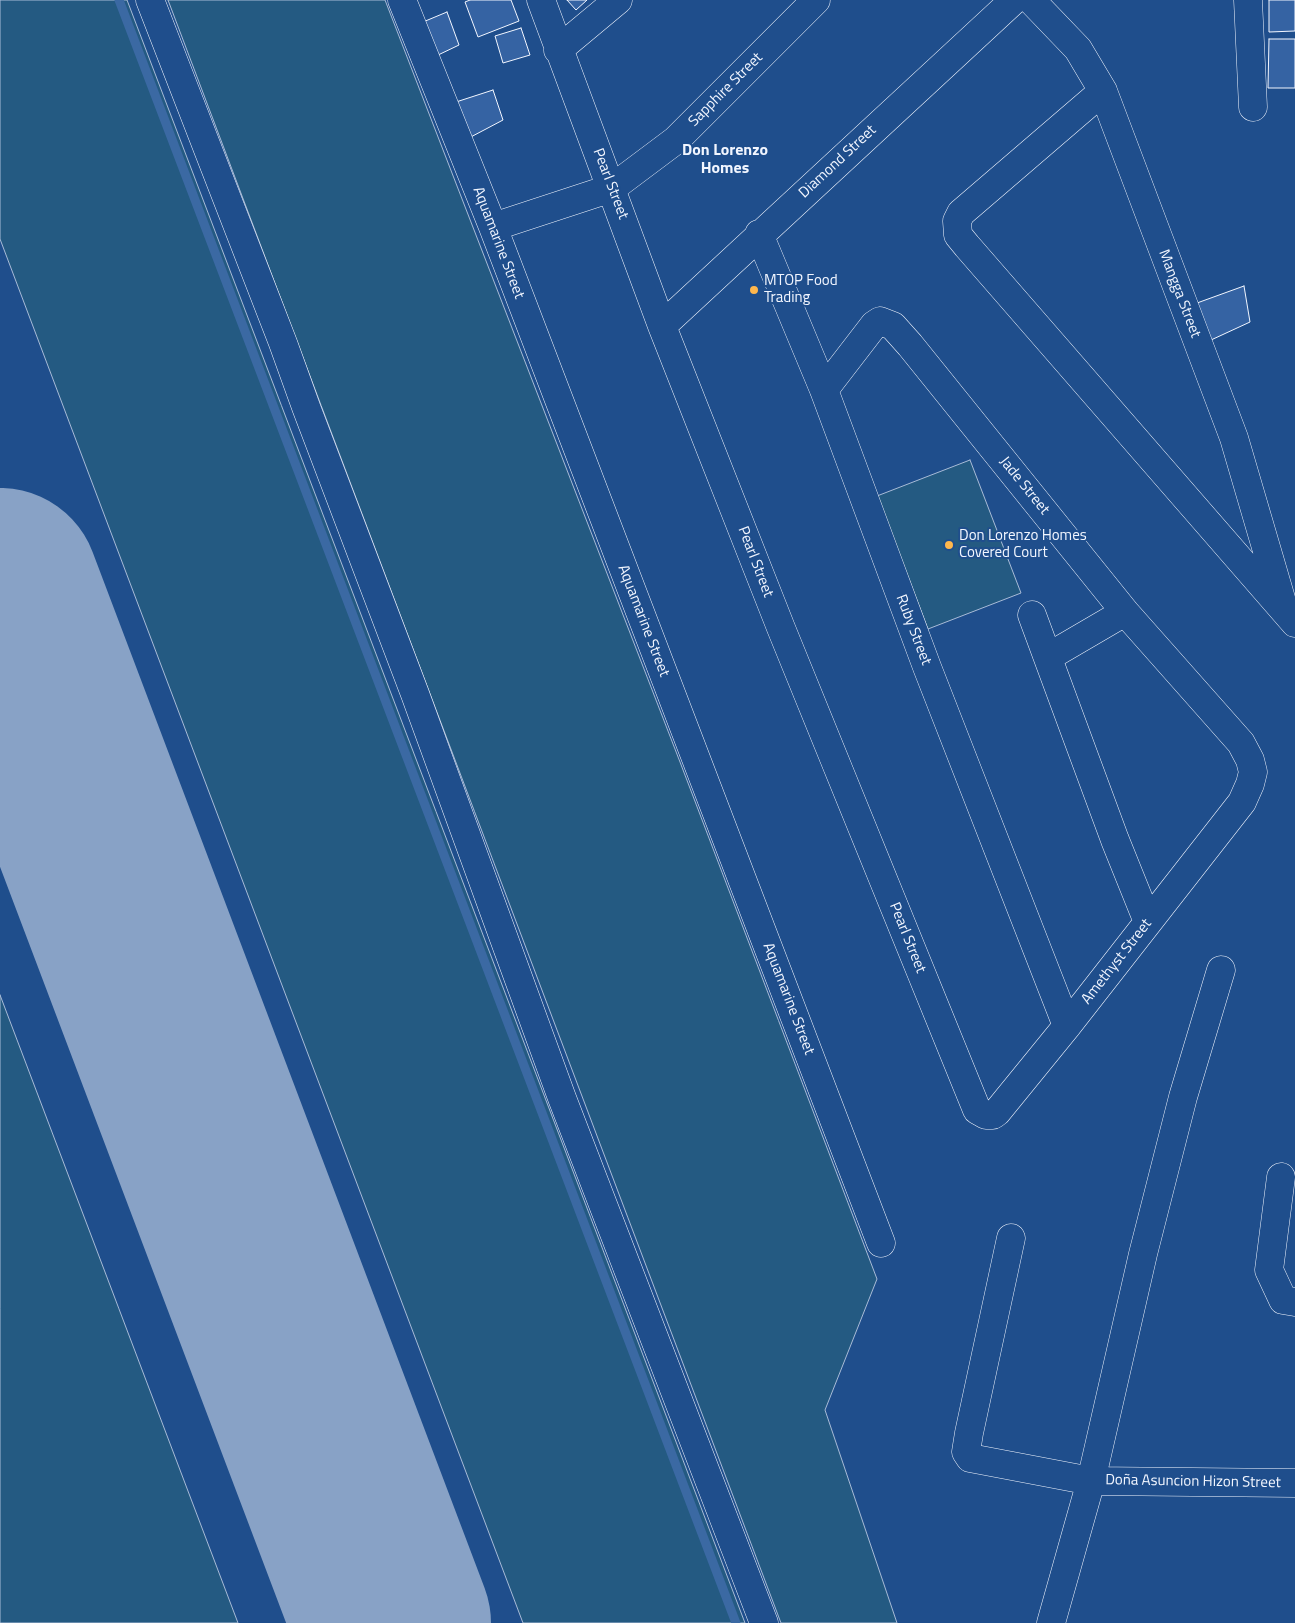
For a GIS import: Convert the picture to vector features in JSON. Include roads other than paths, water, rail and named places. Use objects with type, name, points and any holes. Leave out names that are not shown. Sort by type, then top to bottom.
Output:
[{"type":"street","points":[[150,0],[284,342],[306,407],[415,694],[562,1098],[764,1623]]},
{"type":"street","name":"Aquamarine Street","points":[[402,0],[493,227],[881,1243]]},
{"type":"street","name":"Pearl Street","points":[[541,0],[662,326],[785,638],[977,1110],[986,1115]]},
{"type":"street","points":[[558,50],[618,0]]},
{"type":"street","name":"Sapphire Street","points":[[493,227],[612,188],[676,140],[816,0]]},
{"type":"street","name":"Diamond Street","points":[[662,326],[759,234],[1014,0]]},
{"type":"street","name":"Mangga Street","points":[[1031,0],[1078,49],[1103,91],[1234,438],[1290,617]]},
{"type":"street","points":[[1248,0],[1254,107]]},
{"type":"street","points":[[1103,91],[961,213],[957,221],[958,235],[1290,617]]},
{"type":"street","name":"Ruby Street","points":[[759,234],[824,390],[927,667],[1067,1026]]},
{"type":"street","name":"Jade Street","points":[[824,390],[874,325],[880,321],[893,326],[1125,612],[1241,743],[1250,760],[1253,772],[1242,802]]},
{"type":"street","points":[[1048,658],[1125,612]]},
{"type":"street","points":[[1032,615],[1115,840],[1148,922]]},
{"type":"street","name":"Amethyst Street","points":[[986,1115],[993,1115],[997,1112],[1067,1026],[1242,802]]},
{"type":"street","points":[[1052,1623],[1091,1482],[1152,1217],[1183,1097],[1221,970]]},
{"type":"street","points":[[1281,1177],[1269,1270],[1283,1300],[1295,1302]]},
{"type":"street","name":"Doña Asuncion Hizon Street","points":[[1011,1238],[969,1434],[966,1452],[970,1458],[1091,1482],[1295,1483]]},
{"type":"waterway","points":[[119,0],[736,1623]]},
{"type":"place","name":"MTOP Food Trading","points":[[754,290]]},
{"type":"place","name":"Don Lorenzo Homes Covered Court","points":[[949,545]]},
{"type":"district","name":"Don Lorenzo Homes","points":[[725,160]]}]
